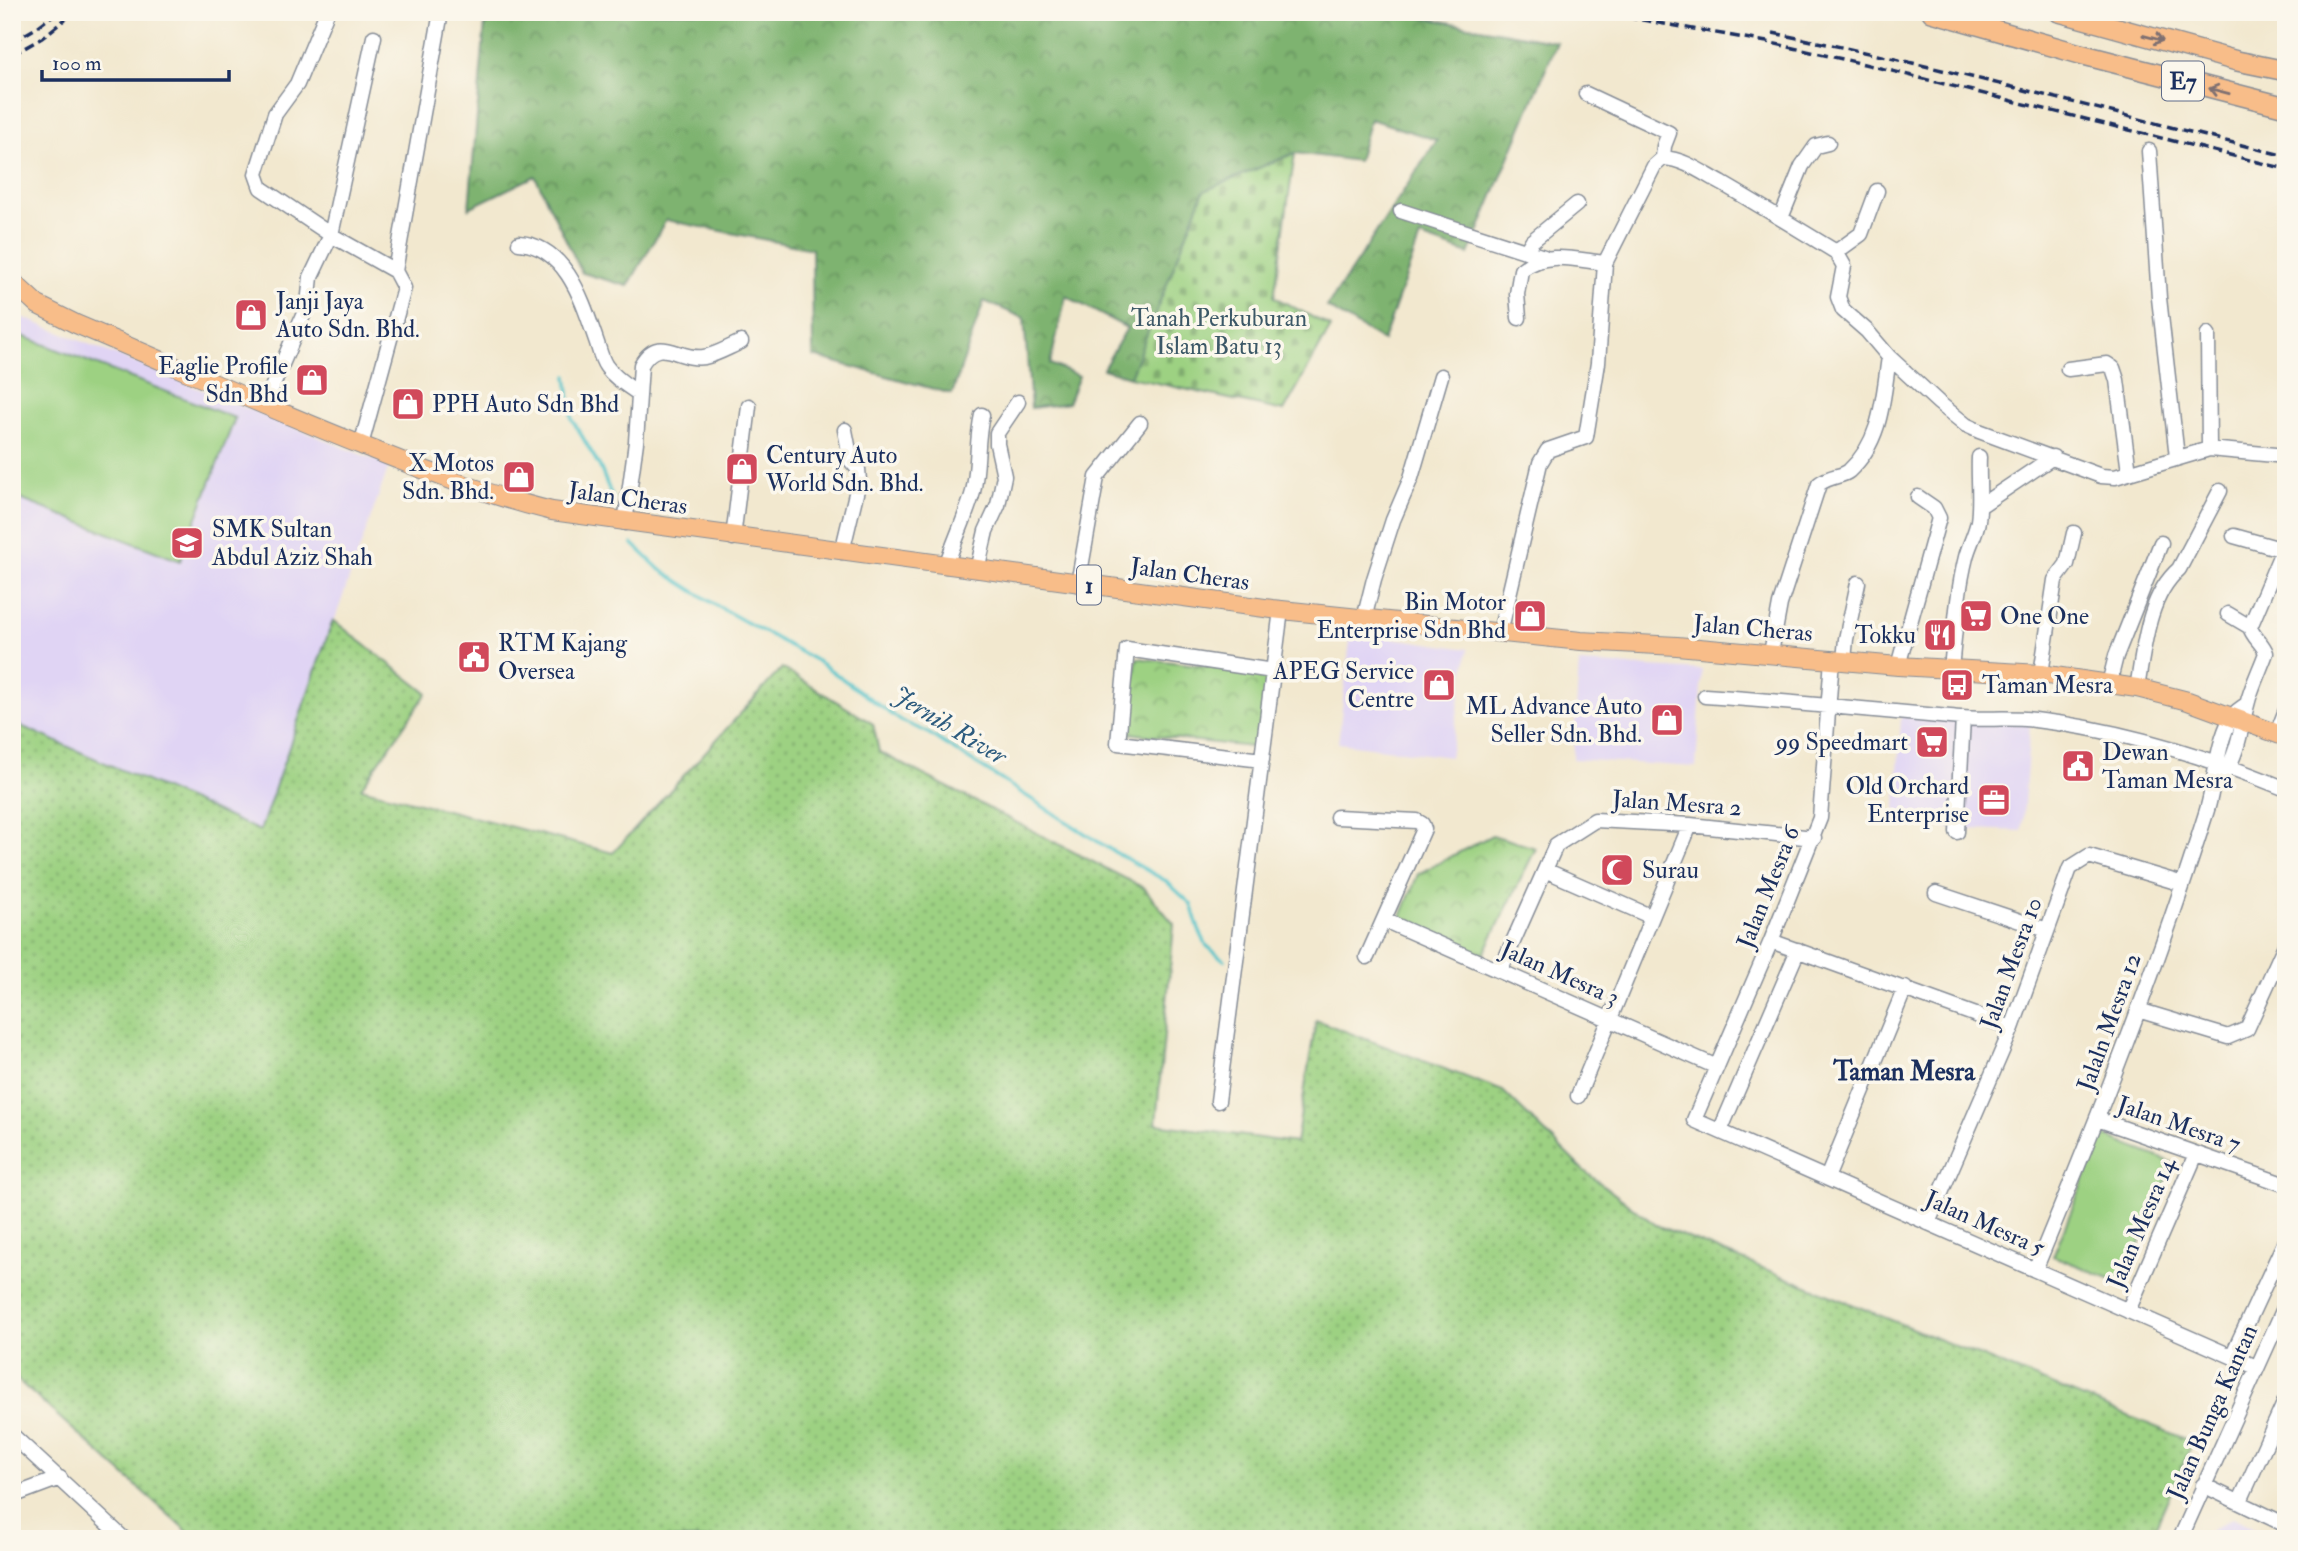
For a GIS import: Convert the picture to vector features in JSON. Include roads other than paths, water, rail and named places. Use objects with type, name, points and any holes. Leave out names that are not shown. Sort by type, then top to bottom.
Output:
[{"type":"highway","name":"E7","points":[[1932,12],[2080,54],[2286,107]]},
{"type":"highway","name":"E7","points":[[2059,12],[2237,61],[2286,71]]},
{"type":"main road","name":"Jalan Cheras","points":[[12,281],[38,305]]},
{"type":"main road","name":"Jalan Cheras","points":[[12,297],[38,305],[264,406],[455,483],[513,502],[552,511],[733,538],[1280,610],[1581,642],[1771,653],[1898,666],[2041,674],[2137,688],[2241,713],[2282,735]]},
{"type":"street","points":[[327,12],[297,84],[275,114],[256,174],[261,188],[331,234],[395,271],[404,288],[361,445]]},
{"type":"street","points":[[395,271],[441,12]]},
{"type":"street","points":[[264,406],[309,304],[311,277],[331,234],[374,37]]},
{"type":"street","points":[[1586,94],[1669,133],[1663,158]]},
{"type":"street","points":[[1782,218],[1802,166],[1816,146],[1828,143]]},
{"type":"street","points":[[2149,151],[2159,298],[2177,457]]},
{"type":"street","points":[[1500,633],[1540,463],[1548,450],[1586,437],[1598,363],[1605,263],[1654,166],[1663,158],[1675,158],[1694,168],[1836,252],[1844,266],[1838,297],[1843,310],[1867,331],[1889,357],[1966,425],[2101,476],[2115,477],[2209,449],[2286,456]]},
{"type":"street","points":[[1836,252],[1861,234],[1877,191]]},
{"type":"street","points":[[1526,251],[1532,241],[1577,204]]},
{"type":"street","points":[[1401,211],[1544,257],[1605,263]]},
{"type":"street","points":[[519,243],[533,244],[566,269],[580,296],[605,365],[618,380],[639,394]]},
{"type":"street","points":[[1519,318],[1517,295],[1521,270],[1530,262],[1544,257]]},
{"type":"street","points":[[2208,334],[2209,449]]},
{"type":"street","points":[[625,523],[636,442],[640,365],[652,350],[661,349],[702,357],[741,342]]},
{"type":"street","points":[[1771,653],[1780,604],[1819,484],[1829,476],[1846,473],[1866,451],[1878,426],[1889,357]]},
{"type":"street","points":[[2068,369],[2108,364],[2113,368],[2117,380],[2129,472]]},
{"type":"street","points":[[1364,619],[1374,579],[1393,520],[1411,478],[1441,376]]},
{"type":"street","points":[[977,570],[986,531],[999,505],[1004,476],[997,433],[1018,402]]},
{"type":"street","points":[[733,538],[749,406]]},
{"type":"street","points":[[946,566],[973,492],[978,457],[977,434],[982,415]]},
{"type":"street","points":[[1078,584],[1097,477],[1140,423]]},
{"type":"street","points":[[842,552],[859,481],[858,469],[851,461],[845,430]]},
{"type":"street","points":[[1951,669],[1966,554],[1978,524],[1979,457]]},
{"type":"street","points":[[1980,506],[2053,457]]},
{"type":"street","points":[[2137,688],[2156,602],[2171,576],[2179,569],[2220,491]]},
{"type":"street","points":[[1898,666],[1939,518],[1934,508],[1918,496]]},
{"type":"street","points":[[2041,674],[2055,580],[2067,564],[2074,533]]},
{"type":"street","points":[[2228,614],[2250,627],[2285,546],[2234,536]]},
{"type":"street","points":[[2109,684],[2116,656],[2161,543]]},
{"type":"street","name":"Jalan Mesra 6","points":[[1694,1120],[1814,838],[1820,818],[1829,705],[1858,583]]},
{"type":"street","points":[[1218,1101],[1280,610]]},
{"type":"street","name":"Jalaln Mesra 12","points":[[2035,1270],[2138,1010],[2183,884],[2214,786],[2266,653],[2263,644],[2250,627]]},
{"type":"street","points":[[1262,760],[1118,743],[1127,649],[1273,671]]},
{"type":"street","points":[[1706,696],[1963,718],[2033,720],[2068,725],[2161,745],[2223,764],[2286,789]]},
{"type":"street","points":[[2282,735],[2286,710]]},
{"type":"street","points":[[1957,832],[1963,718]]},
{"type":"street","points":[[1337,817],[1417,821],[1422,824],[1423,829],[1367,957]]},
{"type":"street","name":"Jalan Mesra 2","points":[[1500,971],[1556,845],[1595,820],[1690,825],[1814,838]]},
{"type":"street","points":[[1578,1096],[1690,825]]},
{"type":"street","name":"Jalan Mesra 10","points":[[1928,1223],[2012,1028],[2070,868],[2088,856],[2183,884]]},
{"type":"street","points":[[1545,870],[1652,918]]},
{"type":"street","points":[[1936,893],[2047,930]]},
{"type":"street","name":"Jalan Mesra 3","points":[[1384,920],[1717,1067]]},
{"type":"street","points":[[1771,941],[2012,1028]]},
{"type":"street","points":[[2138,1010],[2228,1037],[2247,1029],[2286,943]]},
{"type":"street","points":[[1720,1131],[1798,950]]},
{"type":"street","points":[[1827,1178],[1905,988]]},
{"type":"street","name":"Jalan Mesra 7","points":[[2097,1119],[2286,1185]]},
{"type":"street","name":"Jalan Mesra 5","points":[[1694,1120],[2256,1367]]},
{"type":"street","name":"Jalan Mesra 14","points":[[2128,1311],[2196,1154]]},
{"type":"street","points":[[2232,1356],[2286,1239]]},
{"type":"street","name":"Jalan Bunga Kantan","points":[[2180,1539],[2286,1304]]},
{"type":"street","points":[[2240,1501],[2286,1399]]},
{"type":"street","points":[[12,1435],[124,1539]]},
{"type":"street","points":[[12,1496],[60,1478]]},
{"type":"street","points":[[2203,1485],[2286,1525]]},
{"type":"waterway","points":[[567,376],[572,419],[600,467],[613,499]]},
{"type":"waterway","name":"Jernih River","points":[[633,544],[658,568],[717,606],[822,664],[901,721],[925,731],[1111,850],[1166,881],[1191,904],[1207,946],[1224,960]]},
{"type":"railway","points":[[12,42],[57,12]]},
{"type":"railway","points":[[12,55],[42,38],[74,12]]},
{"type":"railway","points":[[1597,12],[1767,42],[1860,63],[2286,169]]},
{"type":"railway","points":[[1773,33],[1966,76],[2286,156]]},
{"type":"place","name":"Janji Jaya Auto Sdn. Bhd.","points":[[251,315]]},
{"type":"place","name":"Eaglie Profile Sdn Bhd","points":[[312,380]]},
{"type":"place","name":"PPH Auto Sdn Bhd","points":[[408,404]]},
{"type":"place","name":"Century Auto World Sdn. Bhd.","points":[[742,469]]},
{"type":"place","name":"X Motos Sdn. Bhd.","points":[[519,477]]},
{"type":"place","name":"SMK Sultan Abdul Aziz Shah","points":[[187,543]]},
{"type":"place","name":"Bin Motor Enterprise Sdn Bhd","points":[[1530,616]]},
{"type":"place","name":"One One","points":[[1976,616]]},
{"type":"place","name":"Tokku","points":[[1940,635]]},
{"type":"place","name":"RTM Kajang Oversea","points":[[474,657]]},
{"type":"place","name":"APEG Service Centre","points":[[1439,685]]},
{"type":"place","name":"Taman Mesra","points":[[1957,685]]},
{"type":"place","name":"ML Advance Auto Seller Sdn. Bhd.","points":[[1667,720]]},
{"type":"place","name":"99 Speedmart","points":[[1932,742]]},
{"type":"place","name":"Dewan Taman Mesra","points":[[2078,766]]},
{"type":"place","name":"Old Orchard Enterprise","points":[[1994,800]]},
{"type":"place","name":"Surau","points":[[1617,870]]},
{"type":"district","name":"Taman Mesra","points":[[1904,1071]]},
{"type":"park label","name":"Tanah Perkuburan Islam Batu 13","points":[[1219,332]]}]
